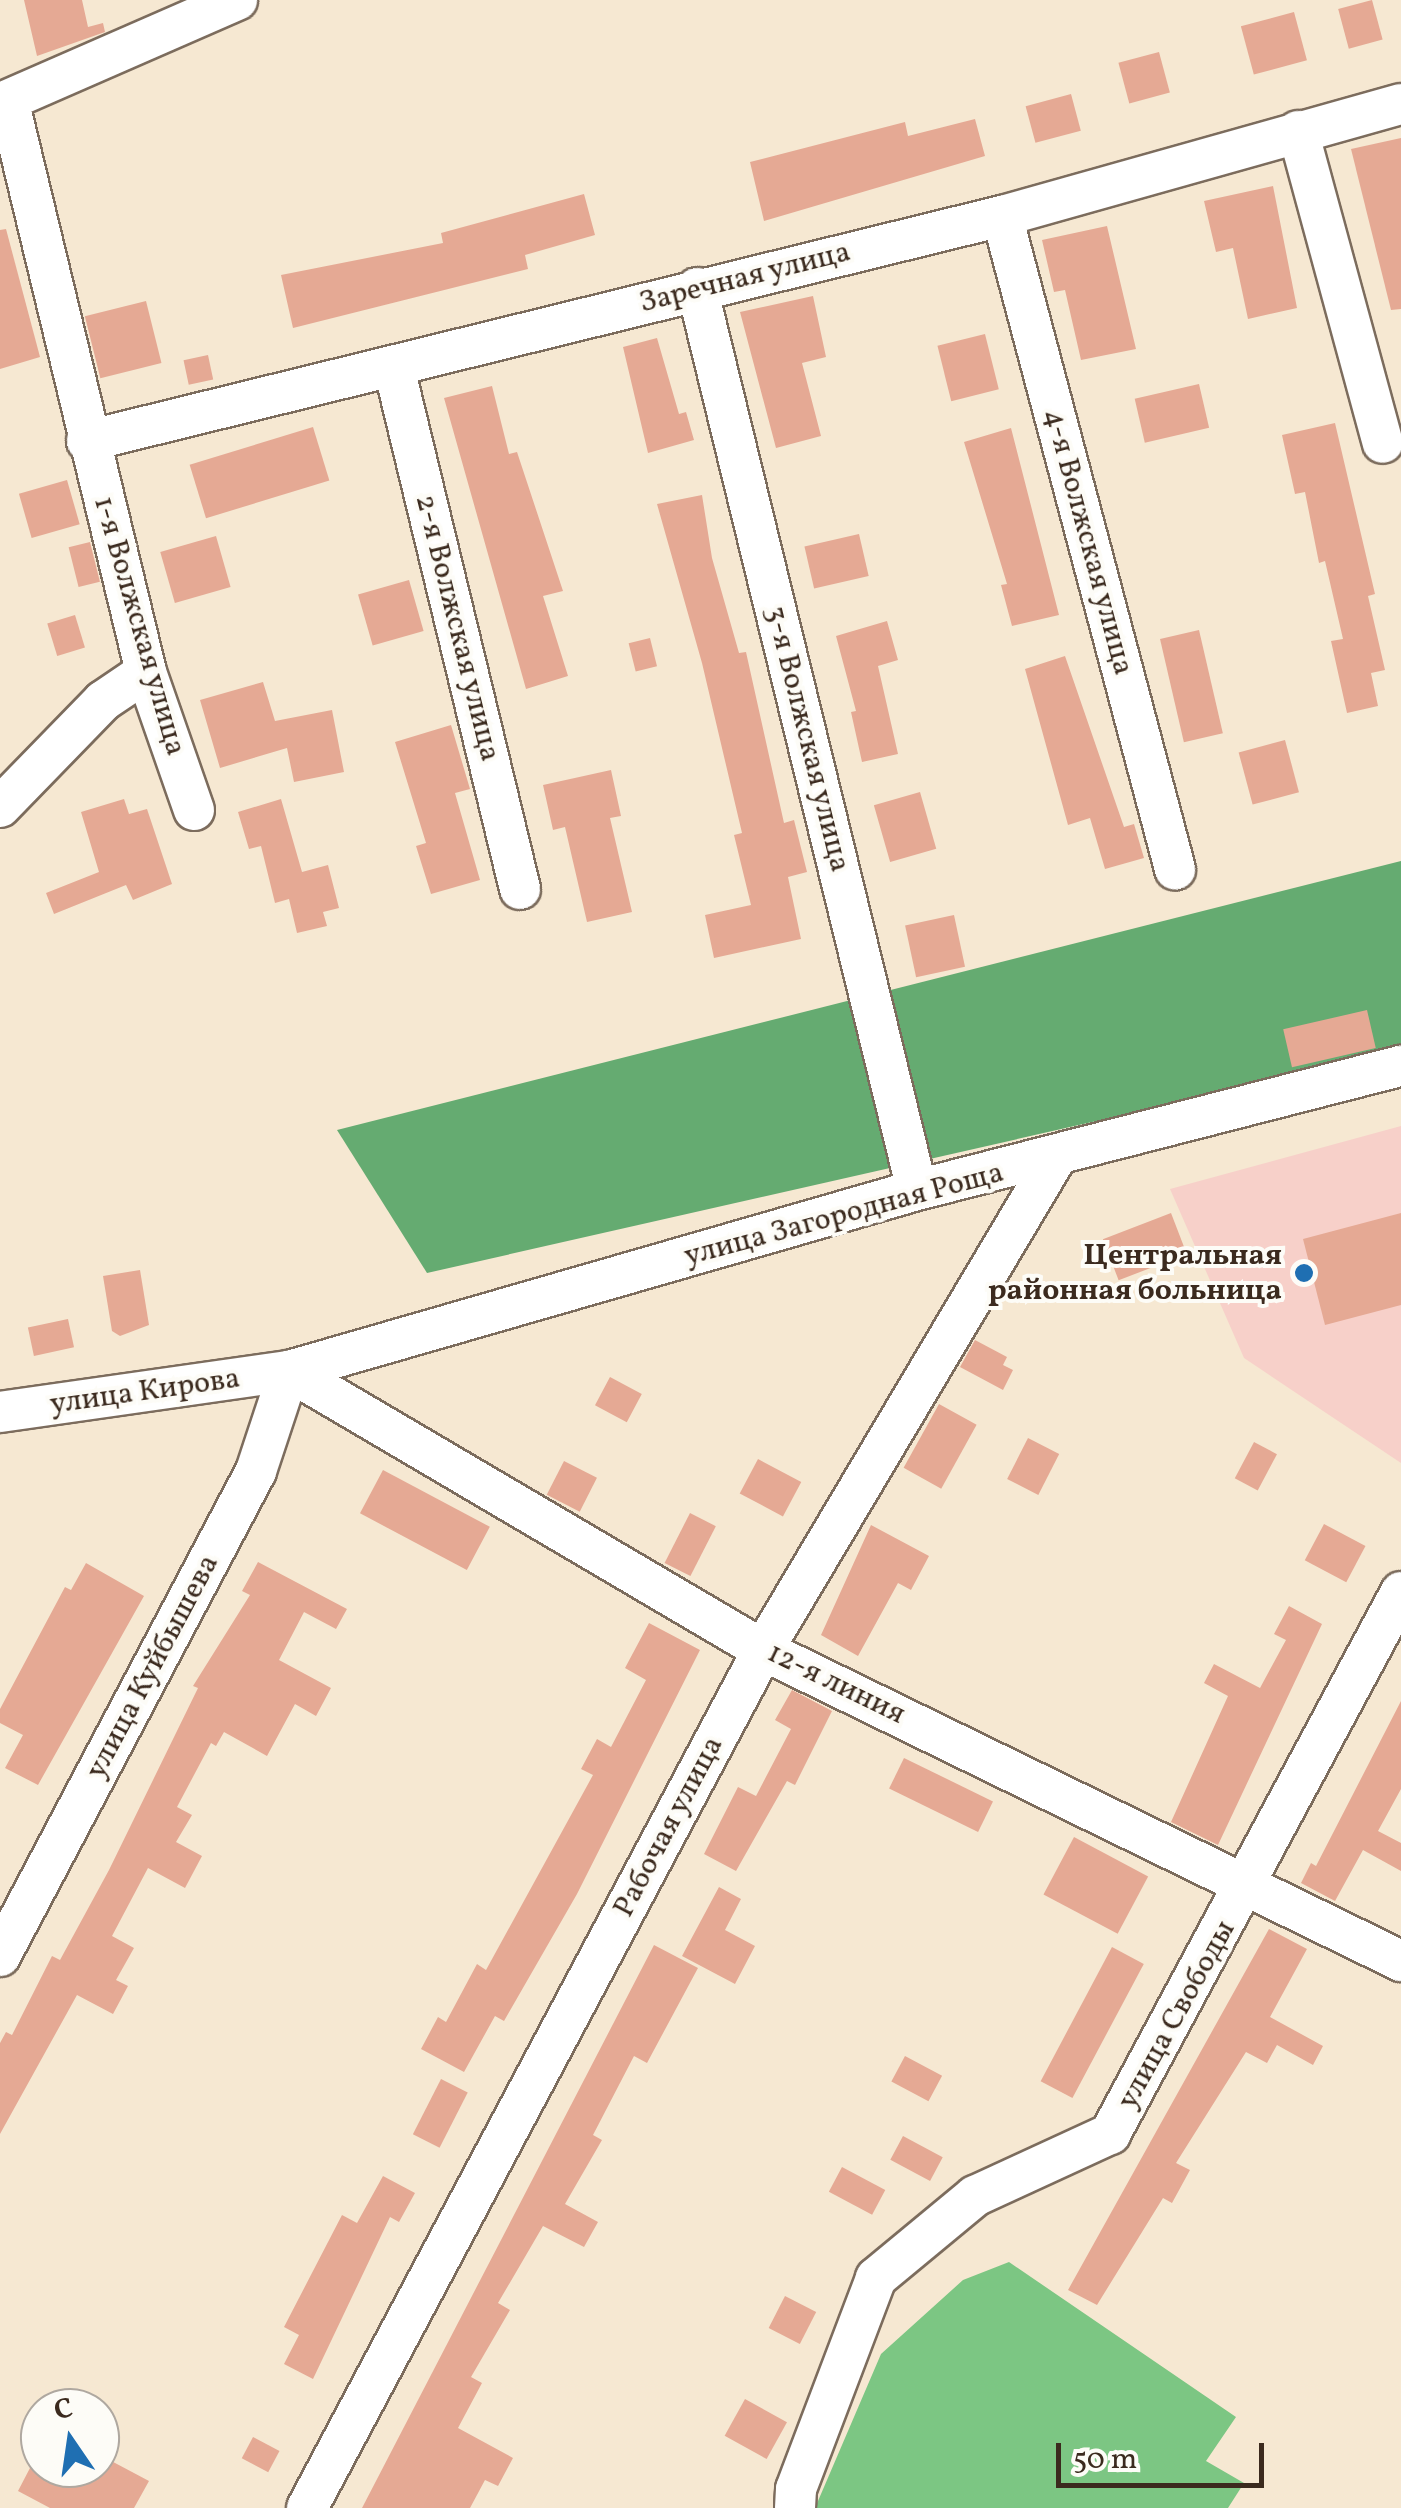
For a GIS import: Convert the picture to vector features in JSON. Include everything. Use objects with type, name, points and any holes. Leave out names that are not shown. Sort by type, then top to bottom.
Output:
[{"type":"street","points":[[4,101],[237,0]]},
{"type":"street","name":"1-я Волжская улица","points":[[4,101],[146,672],[194,810]]},
{"type":"street","name":"Заречная улица","points":[[87,442],[394,368],[697,288],[1002,216],[1401,104]]},
{"type":"street","points":[[1298,131],[1382,443]]},
{"type":"street","name":"4-я Волжская улица","points":[[1002,216],[1175,869]]},
{"type":"street","name":"3-я Волжская улица","points":[[697,288],[917,1190]]},
{"type":"street","name":"2-я Волжская улица","points":[[394,368],[520,889]]},
{"type":"street","points":[[0,807],[103,700],[146,672]]},
{"type":"street","name":"улица Загородная Роща","points":[[289,1371],[917,1190],[1055,1159],[1401,1066]]},
{"type":"street","name":"Рабочая улица","points":[[308,2508],[763,1650],[1055,1159]]},
{"type":"street","name":"12-я линия","points":[[289,1371],[763,1650],[1401,1961]]},
{"type":"street","name":"улица Кирова","points":[[1,1409],[289,1371]]},
{"type":"street","name":"улица Куйбышева","points":[[0,1956],[256,1471],[289,1371]]},
{"type":"street","name":"улица Свободы","points":[[795,2508],[796,2489],[876,2278],[975,2196],[1110,2134],[1249,1884],[1401,1592]]},
{"type":"shaded area","name":"Центральная районная больница","points":[[1401,1126],[1401,1463],[1244,1358],[1170,1189]]},
{"type":"green space","points":[[1401,861],[1401,1052],[427,1273],[337,1130]]},
{"type":"green space","points":[[1009,2262],[1236,2417],[1206,2461],[1244,2483],[1228,2508],[815,2508],[881,2354],[963,2280]]},
{"type":"building","points":[[24,0],[82,0],[88,27],[103,23],[105,32],[37,56]]},
{"type":"building","points":[[1372,0],[1383,40],[1349,49],[1338,9]]},
{"type":"building","points":[[1294,12],[1307,60],[1254,75],[1241,26]]},
{"type":"building","points":[[1159,52],[1170,93],[1129,103],[1118,63]]},
{"type":"building","points":[[1071,94],[1081,131],[1035,143],[1026,106]]},
{"type":"building","points":[[975,119],[985,156],[764,221],[750,162],[905,122],[908,136]]},
{"type":"building","points":[[1401,138],[1401,309],[1391,310],[1351,149]]},
{"type":"building","points":[[1273,186],[1297,308],[1248,319],[1233,248],[1216,252],[1204,201]]},
{"type":"building","points":[[584,194],[595,235],[525,255],[528,269],[293,328],[281,275],[443,243],[441,233]]},
{"type":"building","points":[[1107,226],[1136,349],[1081,360],[1065,290],[1054,292],[1042,240]]},
{"type":"building","points":[[6,229],[40,357],[0,369],[0,230]]},
{"type":"building","points":[[813,296],[826,357],[802,363],[821,436],[776,448],[740,312]]},
{"type":"building","points":[[146,301],[161,363],[100,378],[85,316]]},
{"type":"building","points":[[985,334],[999,389],[951,401],[937,346]]},
{"type":"building","points":[[657,338],[679,414],[686,412],[694,440],[648,453],[623,347]]},
{"type":"building","points":[[208,355],[213,379],[189,385],[184,360]]},
{"type":"building","points":[[1199,384],[1209,428],[1145,443],[1135,399]]},
{"type":"building","points":[[492,386],[509,454],[517,452],[563,591],[543,596],[568,676],[526,689],[444,398]]},
{"type":"building","points":[[1335,423],[1375,594],[1368,596],[1385,670],[1371,673],[1378,706],[1347,713],[1331,641],[1343,639],[1325,561],[1319,563],[1305,492],[1295,494],[1282,435]]},
{"type":"building","points":[[313,427],[329,481],[206,518],[190,465]]},
{"type":"building","points":[[1011,428],[1059,615],[1012,626],[1001,585],[1007,584],[964,442]]},
{"type":"building","points":[[67,480],[80,524],[32,538],[19,494]]},
{"type":"building","points":[[702,495],[712,558],[739,653],[746,652],[784,823],[794,820],[807,872],[788,877],[801,939],[714,958],[705,915],[751,905],[734,835],[742,833],[702,663],[657,504]]},
{"type":"building","points":[[859,534],[869,576],[814,588],[804,547]]},
{"type":"building","points":[[216,536],[231,587],[175,603],[160,552]]},
{"type":"building","points":[[90,542],[100,582],[79,587],[69,547]]},
{"type":"building","points":[[409,580],[424,631],[373,646],[358,595]]},
{"type":"building","points":[[75,615],[85,648],[57,656],[47,623]]},
{"type":"building","points":[[887,621],[898,660],[878,666],[898,754],[862,762],[851,712],[856,711],[836,636]]},
{"type":"building","points":[[1199,630],[1223,733],[1184,742],[1160,639]]},
{"type":"building","points":[[650,638],[657,666],[636,671],[629,643]]},
{"type":"building","points":[[1065,656],[1124,827],[1134,824],[1144,858],[1105,869],[1090,818],[1068,825],[1025,669]]},
{"type":"building","points":[[263,682],[275,721],[332,710],[344,772],[294,782],[287,748],[220,768],[200,700]]},
{"type":"building","points":[[451,725],[470,789],[455,793],[480,880],[431,894],[416,846],[426,843],[395,742]]},
{"type":"building","points":[[1285,740],[1299,792],[1253,805],[1239,752]]},
{"type":"building","points":[[611,770],[621,816],[610,818],[632,912],[587,922],[565,827],[553,830],[543,785]]},
{"type":"building","points":[[920,792],[936,849],[890,862],[874,805]]},
{"type":"building","points":[[124,799],[129,814],[147,809],[172,884],[133,900],[126,885],[54,914],[46,893],[99,872],[81,812]]},
{"type":"building","points":[[281,799],[302,872],[328,865],[339,908],[323,912],[327,926],[297,933],[289,899],[275,903],[261,846],[249,849],[238,812]]},
{"type":"building","points":[[954,915],[965,967],[916,977],[905,925]]},
{"type":"building","points":[[1367,1010],[1376,1048],[1292,1067],[1283,1029]]},
{"type":"building","points":[[1171,1213],[1187,1254],[1119,1280],[1103,1239]]},
{"type":"building","points":[[1401,1213],[1401,1305],[1325,1325],[1303,1239]]},
{"type":"building","points":[[140,1270],[149,1325],[120,1336],[112,1331],[103,1276]]},
{"type":"building","points":[[68,1319],[74,1347],[34,1356],[28,1328]]},
{"type":"building","points":[[975,1340],[1007,1357],[1003,1365],[1013,1370],[1003,1390],[960,1367]]},
{"type":"building","points":[[610,1377],[642,1394],[627,1422],[595,1405]]},
{"type":"building","points":[[939,1404],[977,1425],[941,1489],[904,1468]]},
{"type":"building","points":[[1028,1438],[1059,1454],[1038,1495],[1007,1479]]},
{"type":"building","points":[[1254,1442],[1277,1454],[1258,1490],[1235,1478]]},
{"type":"building","points":[[758,1459],[801,1482],[783,1516],[740,1493]]},
{"type":"building","points":[[564,1461],[597,1478],[580,1512],[547,1495]]},
{"type":"building","points":[[383,1470],[490,1527],[467,1570],[360,1513]]},
{"type":"building","points":[[690,1513],[716,1526],[690,1576],[665,1563]]},
{"type":"building","points":[[1324,1524],[1365,1546],[1346,1582],[1305,1560]]},
{"type":"building","points":[[871,1525],[929,1556],[911,1590],[898,1583],[858,1656],[821,1635]]},
{"type":"building","points":[[258,1562],[347,1609],[336,1629],[304,1612],[279,1660],[331,1688],[316,1716],[295,1704],[267,1756],[224,1732],[216,1746],[211,1743],[177,1807],[192,1815],[176,1842],[202,1856],[185,1888],[148,1868],[112,1936],[134,1948],[116,1980],[128,1986],[113,2014],[77,1995],[0,2134],[0,2043],[6,2032],[12,2035],[52,1956],[60,1960],[109,1870],[198,1688],[193,1686],[250,1595],[242,1591]]},
{"type":"building","points":[[86,1563],[144,1596],[38,1785],[5,1768],[23,1735],[0,1723],[0,1709],[65,1587],[71,1590]]},
{"type":"building","points":[[1289,1606],[1322,1624],[1218,1845],[1171,1822],[1228,1696],[1204,1683],[1214,1664],[1260,1688],[1286,1640],[1274,1634]]},
{"type":"building","points":[[649,1623],[700,1650],[577,1894],[504,2021],[495,2016],[464,2072],[421,2049],[438,2017],[446,2022],[477,1964],[486,1970],[593,1775],[581,1769],[597,1739],[611,1747],[646,1680],[625,1668]]},
{"type":"building","points":[[792,1690],[832,1711],[795,1785],[787,1781],[736,1871],[704,1854],[738,1787],[756,1796],[791,1729],[775,1720]]},
{"type":"building","points":[[1401,1701],[1401,1789],[1378,1831],[1401,1843],[1401,1871],[1363,1850],[1335,1901],[1301,1883],[1311,1863],[1316,1866]]},
{"type":"building","points":[[904,1758],[993,1801],[978,1832],[889,1789]]},
{"type":"building","points":[[1074,1837],[1148,1876],[1118,1934],[1043,1894]]},
{"type":"building","points":[[719,1887],[741,1899],[725,1930],[755,1946],[735,1984],[682,1956]]},
{"type":"building","points":[[1269,1929],[1307,1949],[1270,2017],[1323,2046],[1313,2065],[1277,2045],[1267,2063],[1246,2052],[1176,2163],[1190,2170],[1172,2203],[1163,2198],[1097,2305],[1068,2290]]},
{"type":"building","points":[[654,1945],[698,1968],[647,2063],[634,2056],[593,2135],[602,2140],[565,2204],[598,2222],[584,2247],[543,2226],[498,2303],[510,2310],[471,2377],[482,2383],[458,2428],[513,2458],[498,2486],[485,2480],[470,2508],[362,2508]]},
{"type":"building","points":[[1112,1947],[1144,1964],[1072,2098],[1041,2081]]},
{"type":"building","points":[[905,2056],[942,2076],[928,2101],[891,2082]]},
{"type":"building","points":[[441,2079],[468,2093],[440,2148],[413,2134]]},
{"type":"building","points":[[903,2136],[943,2157],[930,2181],[890,2160]]},
{"type":"building","points":[[842,2167],[885,2190],[872,2215],[829,2192]]},
{"type":"building","points":[[383,2176],[415,2193],[399,2222],[390,2217],[313,2379],[284,2364],[299,2335],[284,2327],[342,2215],[357,2223]]},
{"type":"building","points":[[785,2296],[816,2312],[800,2344],[769,2328]]},
{"type":"building","points":[[745,2399],[787,2422],[767,2459],[725,2436]]},
{"type":"building","points":[[253,2437],[279,2451],[268,2472],[242,2458]]},
{"type":"building","points":[[120,2466],[149,2481],[134,2508],[50,2508],[18,2491],[20,2487],[120,2488]]},
{"type":"place","name":"Центральная районная больница","points":[[1304,1273]]}]
